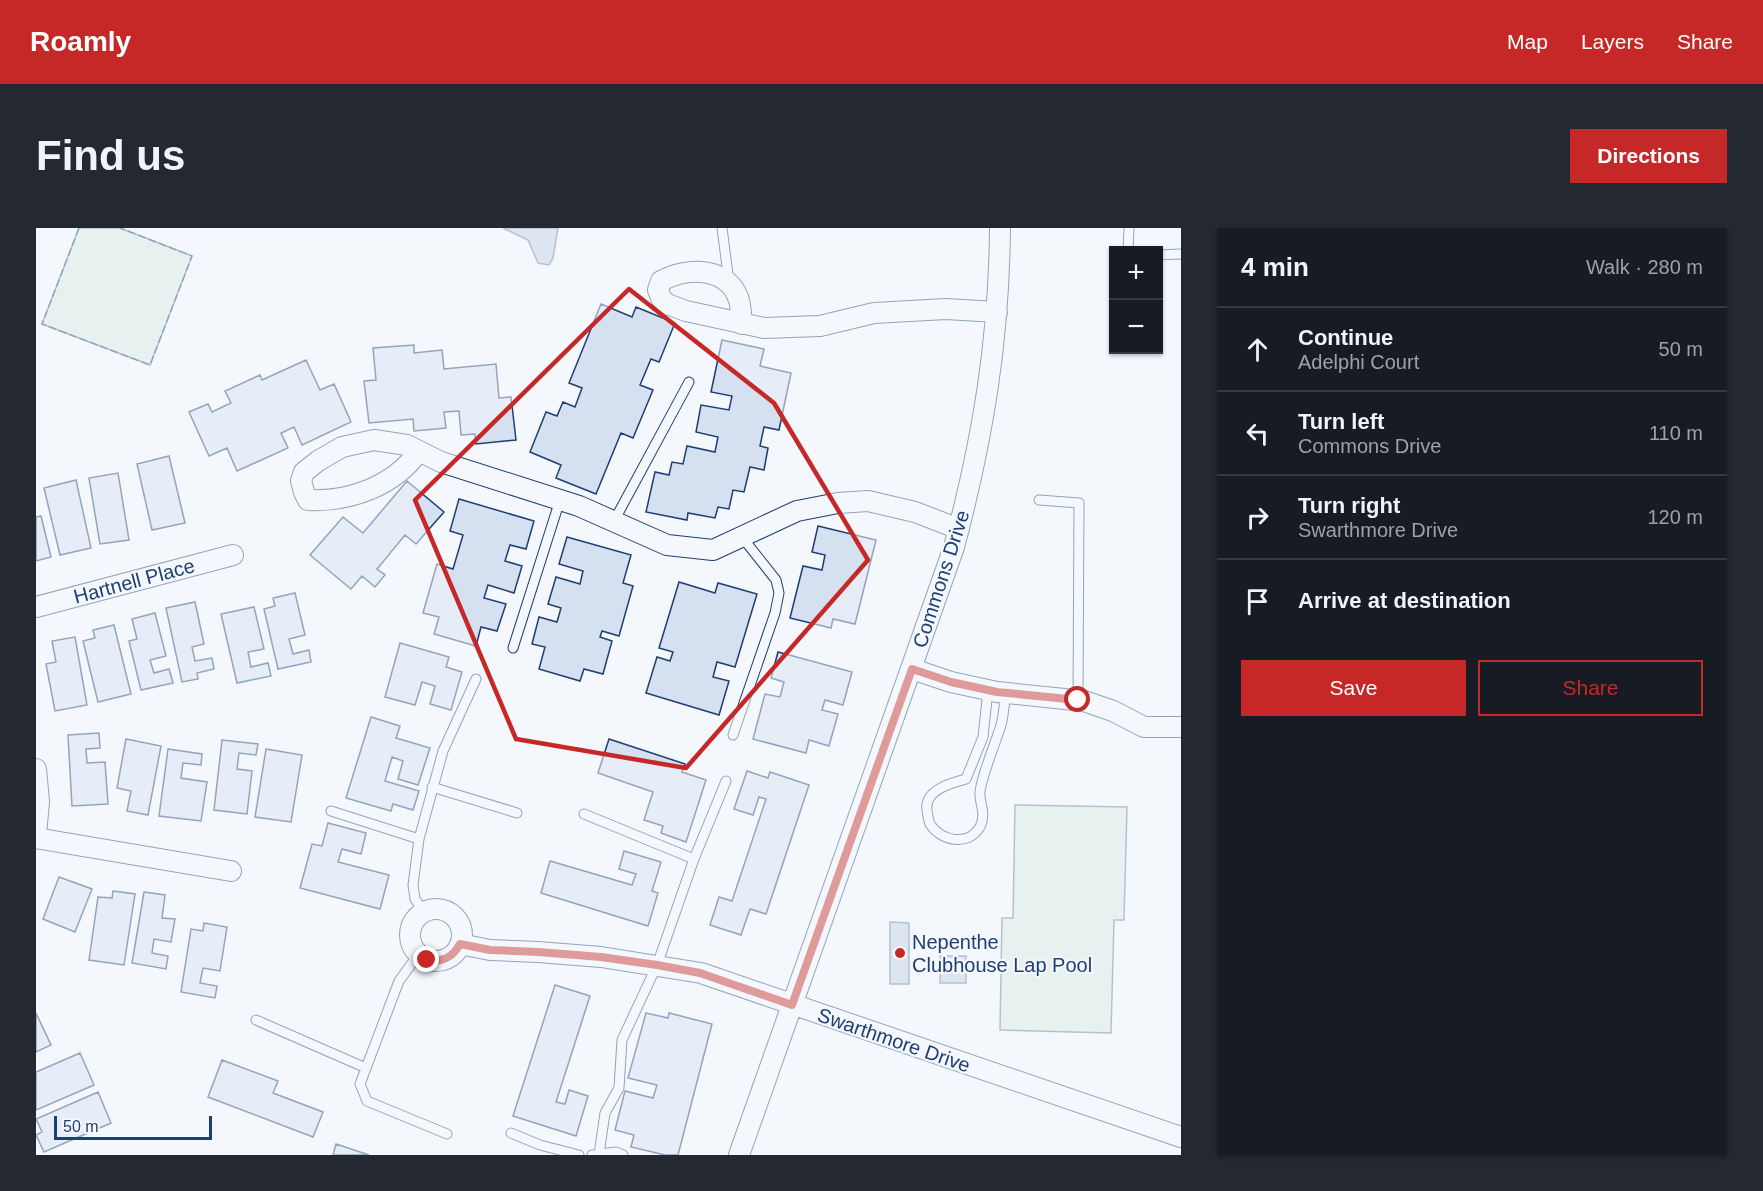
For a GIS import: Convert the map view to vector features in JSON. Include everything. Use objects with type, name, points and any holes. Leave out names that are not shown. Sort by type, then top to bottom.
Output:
[{"type":"street","name":"Commons Drive","points":[[739,1155],[936,603],[959,529],[974,472],[993,356],[1000,228]]},
{"type":"street","points":[[742,324],[739,299],[729,283],[717,274],[699,271],[670,276],[661,281],[658,290],[661,298],[668,304],[686,311],[742,324],[764,328],[820,326],[874,313],[946,309],[997,312]]},
{"type":"street","points":[[419,451],[410,464],[396,475],[360,495],[324,501],[308,500],[304,492],[301,481],[304,472],[318,461],[342,447],[374,440],[407,445],[419,451],[441,462],[560,500],[667,545],[713,550],[797,511],[838,503],[868,501],[915,512],[959,529]]},
{"type":"street","name":"Hartnell Place","points":[[36,607],[233,555]]},
{"type":"street","points":[[912,669],[951,682],[997,691],[1078,700],[1099,705],[1144,727],[1181,727]]},
{"type":"street","points":[[36,769],[39,801],[36,836],[231,871]]},
{"type":"street","points":[[434,909],[444,911],[453,916],[459,924],[462,934],[460,944],[455,953],[447,959],[427,960],[418,955],[412,947],[411,927],[416,918],[424,912],[434,909]]},
{"type":"street","name":"Swarthmore Drive","points":[[460,944],[490,950],[559,953],[657,965],[700,973],[1181,1137]]},
{"type":"lane","points":[[722,228],[729,283]]},
{"type":"lane","points":[[1128,246],[1129,228]]},
{"type":"lane","points":[[1163,255],[1181,254]]},
{"type":"lane","points":[[614,521],[689,382]]},
{"type":"lane","points":[[513,648],[560,500]]},
{"type":"lane","points":[[1039,500],[1079,503],[1078,700]]},
{"type":"lane","points":[[733,735],[775,613],[779,592],[776,580],[742,537]]},
{"type":"lane","points":[[424,912],[415,899],[413,885],[419,839],[443,751],[476,680]]},
{"type":"lane","points":[[997,691],[1002,723],[979,795],[984,816],[979,829],[968,838],[954,840],[941,836],[929,822],[926,806],[934,792],[966,779],[983,737],[997,691]]},
{"type":"lane","points":[[599,1154],[605,1113],[619,1088],[622,1040],[657,965],[694,859],[726,781]]},
{"type":"lane","points":[[432,787],[517,813]]},
{"type":"lane","points":[[331,811],[419,839]]},
{"type":"lane","points":[[584,814],[694,859]]},
{"type":"lane","points":[[418,955],[399,981],[360,1084],[367,1101],[447,1134]]},
{"type":"lane","points":[[256,1020],[366,1068]]},
{"type":"lane","points":[[511,1133],[540,1145],[579,1155]]},
{"type":"lane","points":[[592,1155],[616,1152],[623,1155]]},
{"type":"highlighted area","points":[[629,289],[774,403],[868,560],[686,768],[516,739],[415,500]]},
{"type":"shaded area","points":[[79,228],[120,228],[192,256],[150,365],[42,324]]},
{"type":"shaded area","points":[[1015,805],[1127,807],[1124,920],[1114,920],[1111,1033],[1000,1030],[1002,918],[1013,918]]},
{"type":"water","points":[[503,228],[558,228],[553,258],[549,265],[538,263],[528,240]]},
{"type":"water","name":"Nepenthe Clubhouse Lap Pool","points":[[890,922],[909,923],[909,984],[890,984]]},
{"type":"water","points":[[940,956],[966,956],[966,983],[940,983]]},
{"type":"building","points":[[601,304],[632,317],[636,307],[675,323],[659,362],[651,359],[640,385],[653,390],[633,438],[621,433],[596,494],[556,478],[561,465],[530,452],[546,412],[557,416],[563,402],[575,407],[582,388],[569,383]]},
{"type":"building","points":[[722,340],[764,349],[760,366],[791,373],[779,430],[764,427],[760,446],[768,448],[764,470],[750,467],[744,492],[733,490],[729,509],[718,507],[715,518],[688,513],[687,520],[646,512],[655,472],[669,475],[672,462],[683,464],[687,446],[715,452],[718,437],[696,432],[701,405],[729,410],[732,396],[711,392]]},
{"type":"building","points":[[414,345],[414,353],[442,350],[444,369],[496,364],[499,398],[511,397],[516,440],[476,444],[475,434],[461,435],[459,411],[444,412],[446,428],[414,431],[413,419],[369,423],[364,381],[376,380],[373,348]]},
{"type":"building","points":[[306,360],[320,390],[334,384],[351,422],[302,445],[294,427],[281,433],[288,448],[237,471],[227,448],[209,456],[189,412],[208,404],[212,412],[231,403],[225,391],[260,375],[262,380]]},
{"type":"building","points":[[169,456],[185,523],[152,530],[137,464]]},
{"type":"building","points":[[118,473],[129,540],[100,544],[89,478]]},
{"type":"building","points":[[76,480],[91,548],[60,555],[44,488]]},
{"type":"building","points":[[407,481],[444,512],[416,544],[405,535],[377,569],[385,575],[375,587],[362,576],[351,589],[310,555],[343,517],[363,533]]},
{"type":"building","points":[[459,499],[534,521],[526,549],[510,545],[505,561],[522,566],[514,593],[488,585],[484,598],[506,604],[497,631],[481,627],[476,646],[434,634],[439,617],[423,613],[437,564],[453,569],[463,535],[450,531]]},
{"type":"building","points":[[41,516],[51,557],[36,561],[36,517]]},
{"type":"building","points":[[818,526],[876,540],[855,624],[833,619],[831,628],[790,618],[803,566],[822,570],[825,555],[812,552]]},
{"type":"building","points":[[567,537],[631,555],[623,583],[633,586],[619,636],[602,631],[600,637],[612,641],[603,674],[584,669],[580,681],[539,669],[545,647],[532,644],[539,617],[557,622],[561,608],[548,604],[556,577],[580,584],[583,571],[559,564]]},
{"type":"building","points":[[679,582],[715,593],[718,583],[757,594],[735,667],[717,662],[713,677],[729,681],[719,715],[646,693],[657,657],[670,661],[673,652],[659,648]]},
{"type":"building","points":[[295,593],[305,635],[289,639],[293,654],[309,650],[311,662],[278,669],[264,609],[275,606],[273,598]]},
{"type":"building","points":[[195,602],[204,644],[192,647],[195,661],[212,658],[214,669],[197,673],[198,679],[182,682],[166,608]]},
{"type":"building","points":[[254,607],[264,649],[248,652],[251,667],[268,663],[271,676],[237,683],[221,614]]},
{"type":"building","points":[[155,613],[166,656],[150,660],[154,673],[169,669],[173,683],[141,690],[129,641],[137,639],[132,619]]},
{"type":"building","points":[[114,625],[131,694],[98,702],[83,641],[95,638],[93,630]]},
{"type":"building","points":[[75,637],[87,705],[55,711],[46,664],[56,662],[52,641]]},
{"type":"building","points":[[400,643],[449,657],[446,667],[462,672],[451,710],[430,704],[435,686],[422,682],[415,705],[385,697]]},
{"type":"building","points":[[778,652],[852,672],[843,705],[825,700],[822,710],[838,714],[829,746],[809,740],[806,753],[753,739],[765,694],[780,697],[784,682],[771,678]]},
{"type":"building","points":[[371,717],[400,726],[396,738],[430,748],[418,785],[398,779],[403,761],[392,757],[385,781],[419,791],[413,810],[393,804],[391,811],[346,798]]},
{"type":"building","points":[[99,733],[100,748],[86,749],[87,763],[105,762],[108,804],[72,806],[68,735]]},
{"type":"building","points":[[126,739],[161,746],[148,815],[127,811],[131,791],[117,788]]},
{"type":"building","points":[[609,739],[685,764],[682,772],[706,780],[686,842],[661,833],[663,826],[644,820],[653,792],[598,773]]},
{"type":"building","points":[[222,740],[258,744],[256,755],[239,753],[237,769],[252,771],[247,814],[214,810]]},
{"type":"building","points":[[168,749],[202,754],[201,765],[183,763],[181,778],[207,782],[201,821],[159,816]]},
{"type":"building","points":[[266,749],[302,755],[291,822],[255,817]]},
{"type":"building","points":[[747,771],[768,778],[770,772],[809,785],[766,914],[750,909],[741,935],[710,925],[719,897],[732,901],[766,799],[759,797],[753,815],[734,809]]},
{"type":"building","points":[[328,823],[366,833],[361,854],[342,849],[338,862],[389,875],[380,909],[300,888],[312,844],[322,846]]},
{"type":"building","points":[[624,851],[661,862],[652,891],[658,893],[648,926],[541,893],[550,861],[632,885],[636,874],[619,869]]},
{"type":"building","points":[[59,877],[92,889],[75,932],[43,919]]},
{"type":"building","points":[[113,891],[135,894],[124,965],[89,960],[98,897],[112,898]]},
{"type":"building","points":[[144,892],[165,895],[162,918],[175,919],[171,942],[154,939],[152,953],[168,956],[166,969],[132,963]]},
{"type":"building","points":[[204,923],[227,927],[220,971],[203,968],[200,983],[217,986],[215,998],[181,992],[191,929],[203,931]]},
{"type":"building","points":[[555,985],[590,996],[556,1102],[565,1104],[569,1090],[588,1096],[576,1136],[513,1116]]},
{"type":"building","points":[[36,1013],[51,1045],[36,1052]]},
{"type":"building","points":[[646,1013],[668,1018],[669,1013],[712,1024],[678,1155],[665,1155],[631,1147],[634,1135],[615,1130],[625,1091],[653,1098],[657,1085],[628,1078]]},
{"type":"building","points":[[80,1053],[94,1085],[36,1110],[36,1072]]},
{"type":"building","points":[[222,1060],[278,1081],[273,1093],[323,1112],[313,1137],[208,1097]]},
{"type":"building","points":[[98,1092],[111,1123],[44,1152],[36,1135],[42,1132],[36,1119]]},
{"type":"building","points":[[336,1144],[369,1155],[333,1155]]},
{"type":"fence","points":[[79,228],[42,324],[150,365],[192,256],[120,228]]},
{"type":"place","name":"Nepenthe Clubhouse Lap Pool","points":[[900,953]]},
{"type":"route","points":[[427,960],[447,959],[455,953],[460,944],[490,950],[601,957],[700,973],[792,1005],[912,669],[951,682],[997,692],[1078,700]]}]
